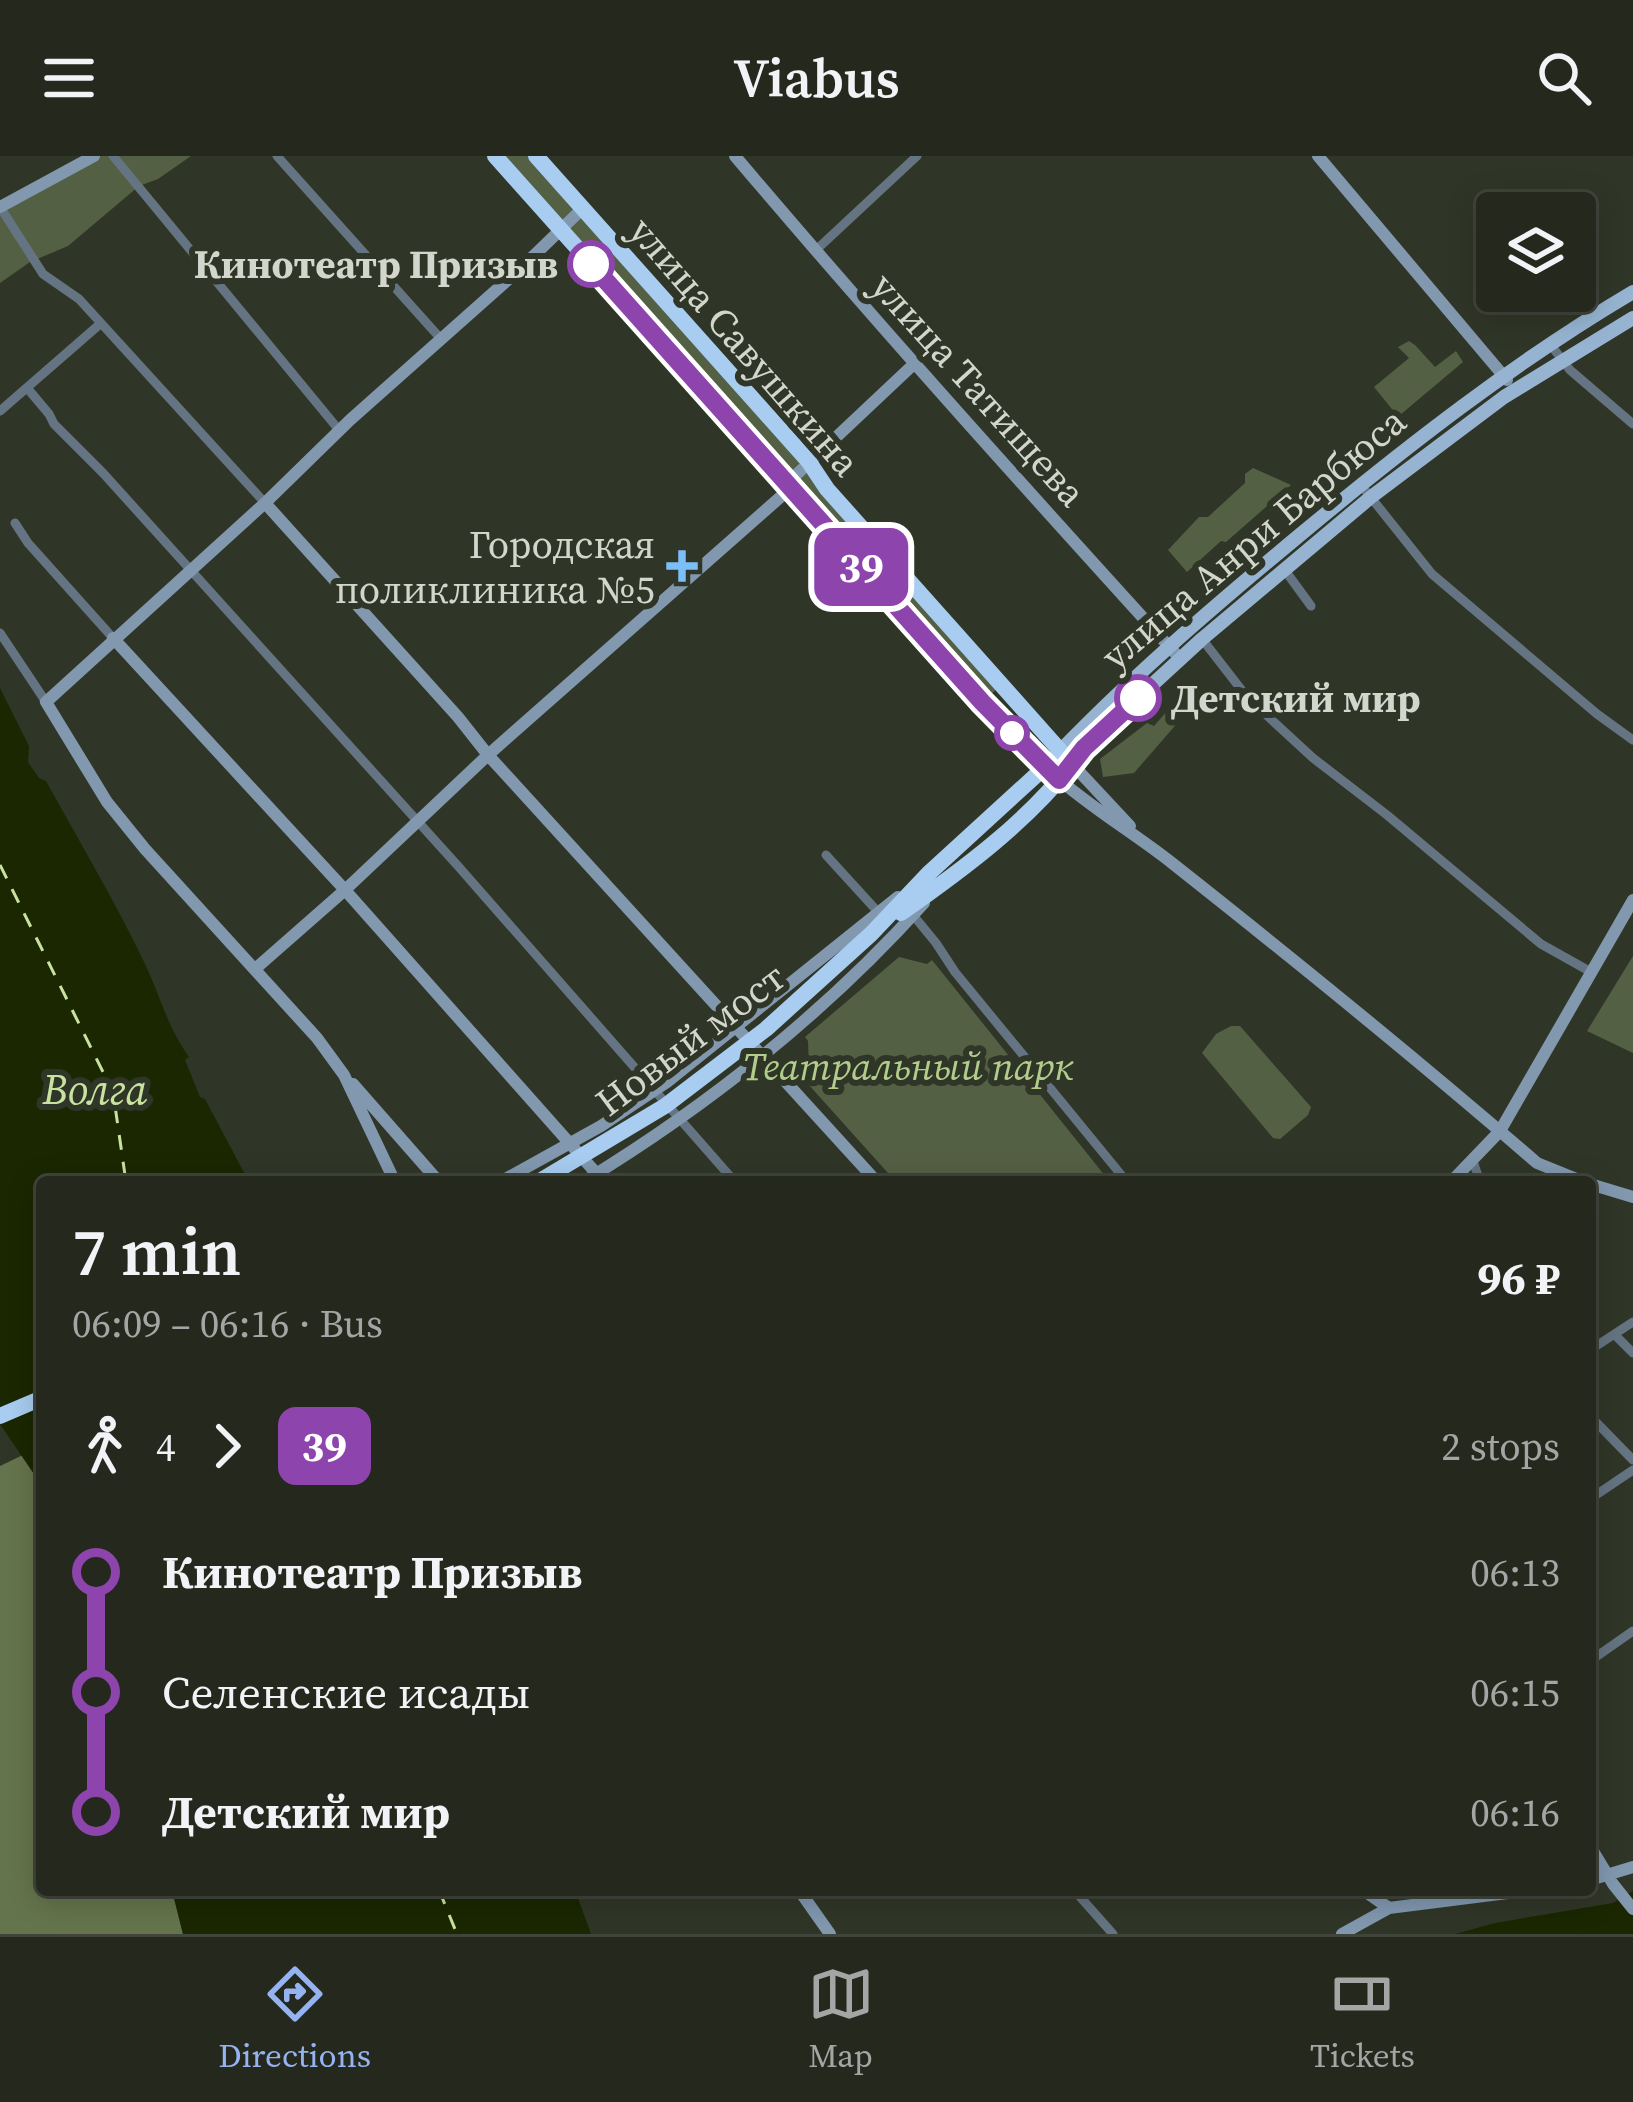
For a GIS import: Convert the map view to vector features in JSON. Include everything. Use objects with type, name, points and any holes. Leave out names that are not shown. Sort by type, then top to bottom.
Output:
[{"type":"highway","name":"улица Савушкина","points":[[495,156],[1045,767]]},
{"type":"highway","name":"улица Савушкина","points":[[536,156],[1066,758]]},
{"type":"highway","points":[[982,702],[1002,684]]},
{"type":"highway","name":"улица Анри Барбюса","points":[[871,934],[934,880],[1038,803],[1059,780],[1066,758]]},
{"type":"highway","name":"улица Анри Барбюса","points":[[934,880],[1045,767]]},
{"type":"highway","name":"Новый мост","points":[[549,1176],[617,1137],[717,1068],[871,934]]},
{"type":"highway","points":[[0,1416],[36,1401]]},
{"type":"main road","name":"улица Анри Барбюса","points":[[1045,767],[1092,740],[1175,653],[1366,491],[1509,384],[1550,344],[1633,292]]},
{"type":"main road","name":"улица Анри Барбюса","points":[[1509,384],[1562,361],[1633,318]]},
{"type":"main road","name":"улица Анри Барбюса","points":[[1175,653],[1202,639],[1366,491]]},
{"type":"street","points":[[94,156],[0,207],[43,274],[79,299],[872,1176]]},
{"type":"street","points":[[112,156],[339,430]]},
{"type":"street","points":[[277,156],[442,339]]},
{"type":"street","name":"улица Татищева","points":[[735,156],[1175,653]]},
{"type":"street","points":[[815,251],[917,156]]},
{"type":"street","points":[[1318,156],[1509,384]]},
{"type":"street","points":[[46,702],[582,209]]},
{"type":"street","points":[[0,411],[100,324]]},
{"type":"street","points":[[1550,344],[1562,361],[1633,424]]},
{"type":"street","points":[[255,969],[785,493],[809,462],[915,362]]},
{"type":"street","points":[[28,389],[54,424],[730,1176]]},
{"type":"street","points":[[1366,491],[1432,574],[1633,740]]},
{"type":"street","points":[[15,524],[598,1176]]},
{"type":"street","points":[[1284,569],[1311,606]]},
{"type":"street","points":[[0,633],[107,802],[434,1176]]},
{"type":"street","points":[[1202,639],[1247,697],[1313,758],[1541,944],[1591,972]]},
{"type":"street","name":"улица Савушкина","points":[[1066,758],[1148,844]]},
{"type":"street","name":"улица Савушкина","points":[[1045,767],[1148,844],[1537,1163],[1570,1176]]},
{"type":"street","points":[[826,855],[878,912]]},
{"type":"street","points":[[511,1176],[654,1090],[878,912],[934,880]]},
{"type":"street","points":[[603,1176],[830,999],[913,915],[934,880]]},
{"type":"street","points":[[1458,1176],[1500,1131],[1633,900]]},
{"type":"street","points":[[913,915],[1122,1176]]},
{"type":"street","points":[[344,1075],[392,1176]]},
{"type":"street","points":[[1473,1162],[1478,1176]]},
{"type":"street","name":"улица Савушкина","points":[[1596,1186],[1633,1197]]},
{"type":"street","points":[[1596,1346],[1633,1322]]},
{"type":"street","points":[[1615,1335],[1633,1353]]},
{"type":"street","points":[[1596,1422],[1633,1460]]},
{"type":"street","points":[[1596,1495],[1633,1470]]},
{"type":"street","points":[[1596,1657],[1633,1631]]},
{"type":"street","points":[[1596,1856],[1633,1910]]},
{"type":"street","points":[[1596,1880],[1611,1880],[1633,1867]]},
{"type":"street","points":[[803,1896],[830,1934]]},
{"type":"street","points":[[1079,1896],[1113,1934]]},
{"type":"street","points":[[1372,1896],[1389,1908]]},
{"type":"street","points":[[1342,1934],[1389,1908],[1484,1896]]},
{"type":"green space","points":[[97,156],[191,156],[139,186],[68,246],[30,262],[0,283],[0,211]]},
{"type":"green space","points":[[495,156],[536,156],[1002,684],[983,702]]},
{"type":"green space","points":[[1409,341],[1435,367],[1456,351],[1463,362],[1400,415],[1374,387],[1409,358],[1398,347]]},
{"type":"green space","points":[[1253,468],[1291,485],[1187,572],[1168,550],[1199,517],[1208,517],[1245,483],[1245,474]]},
{"type":"green space","points":[[1168,710],[1180,720],[1134,773],[1103,777],[1100,759],[1147,723],[1154,726]]},
{"type":"green space","points":[[1633,956],[1633,1053],[1587,1031]]},
{"type":"green space","name":"Театральный парк","points":[[899,957],[927,964],[932,960],[1105,1176],[891,1176],[800,1075],[809,1067],[805,1037]]},
{"type":"green space","points":[[1240,1026],[1311,1107],[1280,1139],[1273,1138],[1202,1053],[1216,1034]]},
{"type":"shaded area","points":[[23,1455],[36,1476],[36,1896],[174,1896],[183,1934],[0,1934],[0,1466]]},
{"type":"water","name":"Волга","points":[[0,688],[29,746],[28,762],[46,781],[122,917],[189,1057],[185,1060],[200,1097],[246,1176],[36,1176],[36,1477],[0,1424]]},
{"type":"water","points":[[1633,1891],[1633,1934],[1455,1934],[1613,1903]]},
{"type":"water","points":[[174,1896],[577,1896],[591,1934],[183,1934]]},
{"type":"ferry route","points":[[0,865],[113,1092],[125,1176]]},
{"type":"ferry route","points":[[441,1896],[457,1934]]},
{"type":"bus line","name":"39","points":[[591,264],[982,702],[1059,780],[1084,748],[1138,698]]},
{"type":"place","name":"Кинотеатр Призыв","points":[[591,264]]},
{"type":"place","name":"Городская поликлиника №5","points":[[682,566]]},
{"type":"place","name":"Детский мир","points":[[1138,698]]}]
